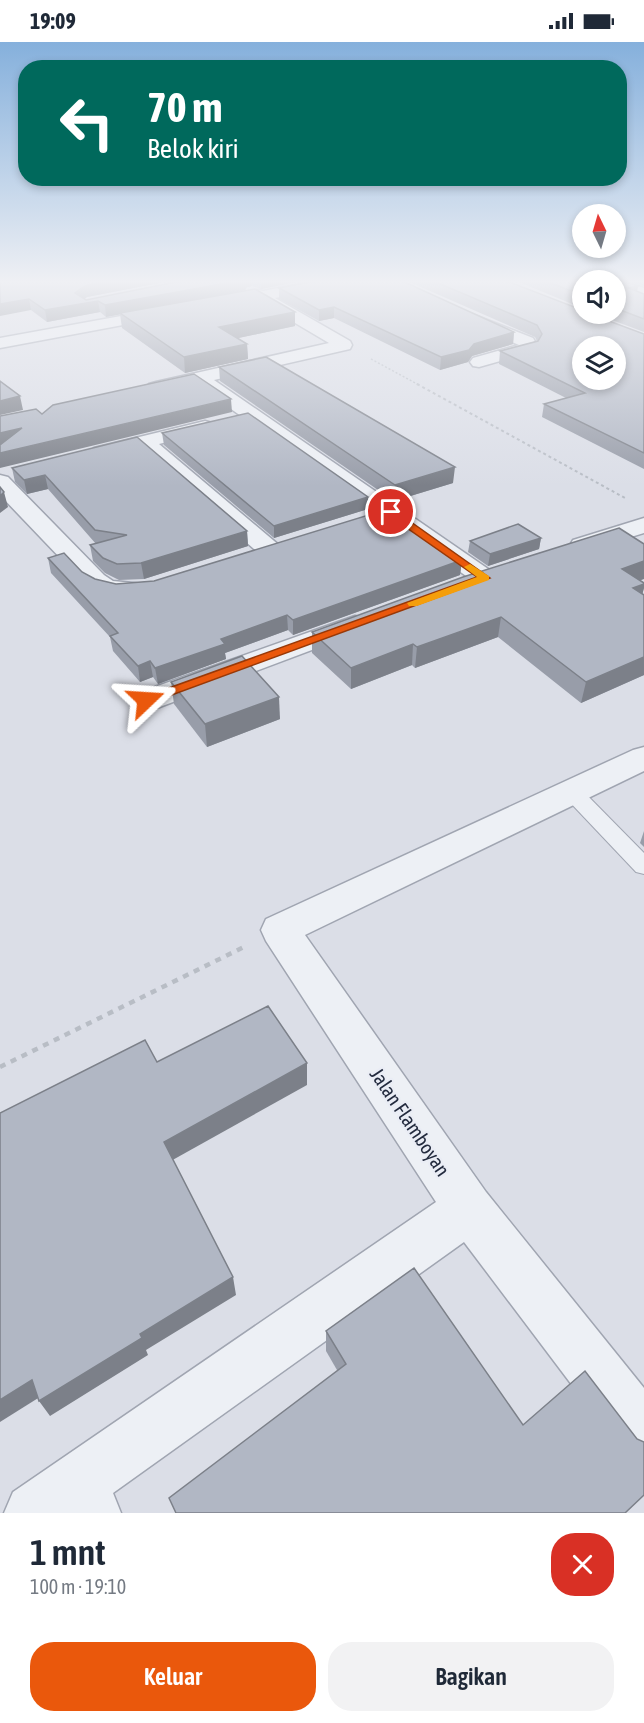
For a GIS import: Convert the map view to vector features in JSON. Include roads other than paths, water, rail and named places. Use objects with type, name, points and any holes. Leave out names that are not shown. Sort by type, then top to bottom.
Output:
[{"type":"street","points":[[140,391],[328,349]]},
{"type":"street","points":[[479,362],[522,349]]},
{"type":"street","points":[[199,378],[391,512],[495,575],[451,590]]},
{"type":"street","points":[[78,458],[254,415]]},
{"type":"street","points":[[144,442],[271,551]]},
{"type":"street","points":[[0,477],[22,472]]},
{"type":"street","points":[[0,482],[95,580],[106,588],[132,590],[159,585]]},
{"type":"street","points":[[358,523],[391,512]]},
{"type":"street","points":[[555,554],[639,514]]},
{"type":"street","points":[[146,700],[375,617]]},
{"type":"street","points":[[571,791],[644,758]]},
{"type":"street","name":"Jalan Flamboyan","points":[[571,791],[280,930],[469,1209],[644,1434]]},
{"type":"street","points":[[68,1503],[469,1209]]},
{"type":"lane","points":[[571,791],[644,866]]}]
